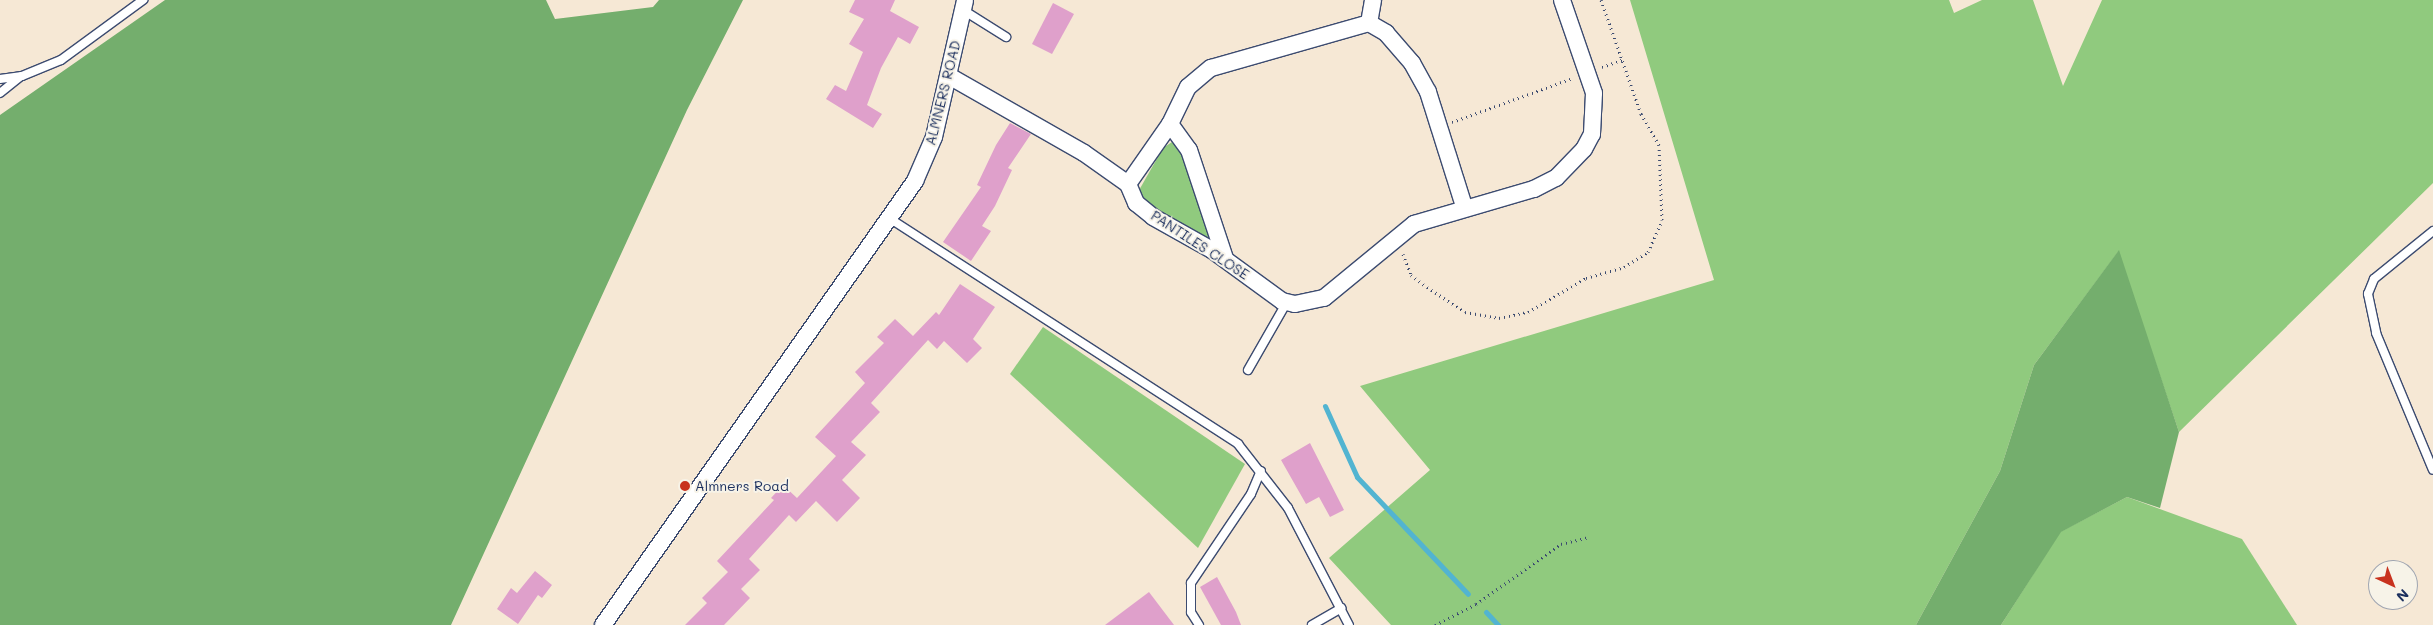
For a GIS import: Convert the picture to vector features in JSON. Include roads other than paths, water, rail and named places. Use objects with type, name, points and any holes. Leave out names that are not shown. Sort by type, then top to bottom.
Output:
[{"type":"street","points":[[1369,22],[1373,0]]},
{"type":"street","points":[[1287,302],[1324,298],[1356,275],[1392,240],[1426,218],[1464,206],[1534,189],[1568,167],[1592,134],[1594,93],[1562,0]]},
{"type":"street","name":"ALMNERS ROAD","points":[[607,624],[915,181],[934,137],[964,5]]},
{"type":"street","points":[[949,76],[1128,184],[1170,124],[1188,87],[1211,68],[1369,22],[1386,33],[1412,63],[1428,92],[1437,127],[1464,206]]},
{"type":"street","points":[[1170,124],[1189,150],[1224,258]]},
{"type":"street","name":"PANTILES CLOSE","points":[[1128,184],[1136,203],[1153,217],[1224,258],[1287,302]]},
{"type":"lane","points":[[0,79],[22,76],[61,60],[143,0]]},
{"type":"lane","points":[[964,5],[1006,37]]},
{"type":"lane","points":[[0,93],[22,76]]},
{"type":"lane","points":[[889,218],[1238,444],[1261,471],[1288,508],[1349,625]]},
{"type":"lane","points":[[2433,231],[2374,279],[2368,294],[2376,333],[2433,470]]},
{"type":"lane","points":[[1248,370],[1287,302]]},
{"type":"lane","points":[[1198,625],[1191,612],[1191,583],[1250,494],[1261,471]]},
{"type":"lane","points":[[1312,625],[1341,608]]},
{"type":"waterway","points":[[1325,406],[1357,477],[1468,594]]},
{"type":"waterway","points":[[1486,612],[1498,625]]},
{"type":"place","name":"Almners Road","points":[[685,486]]}]
